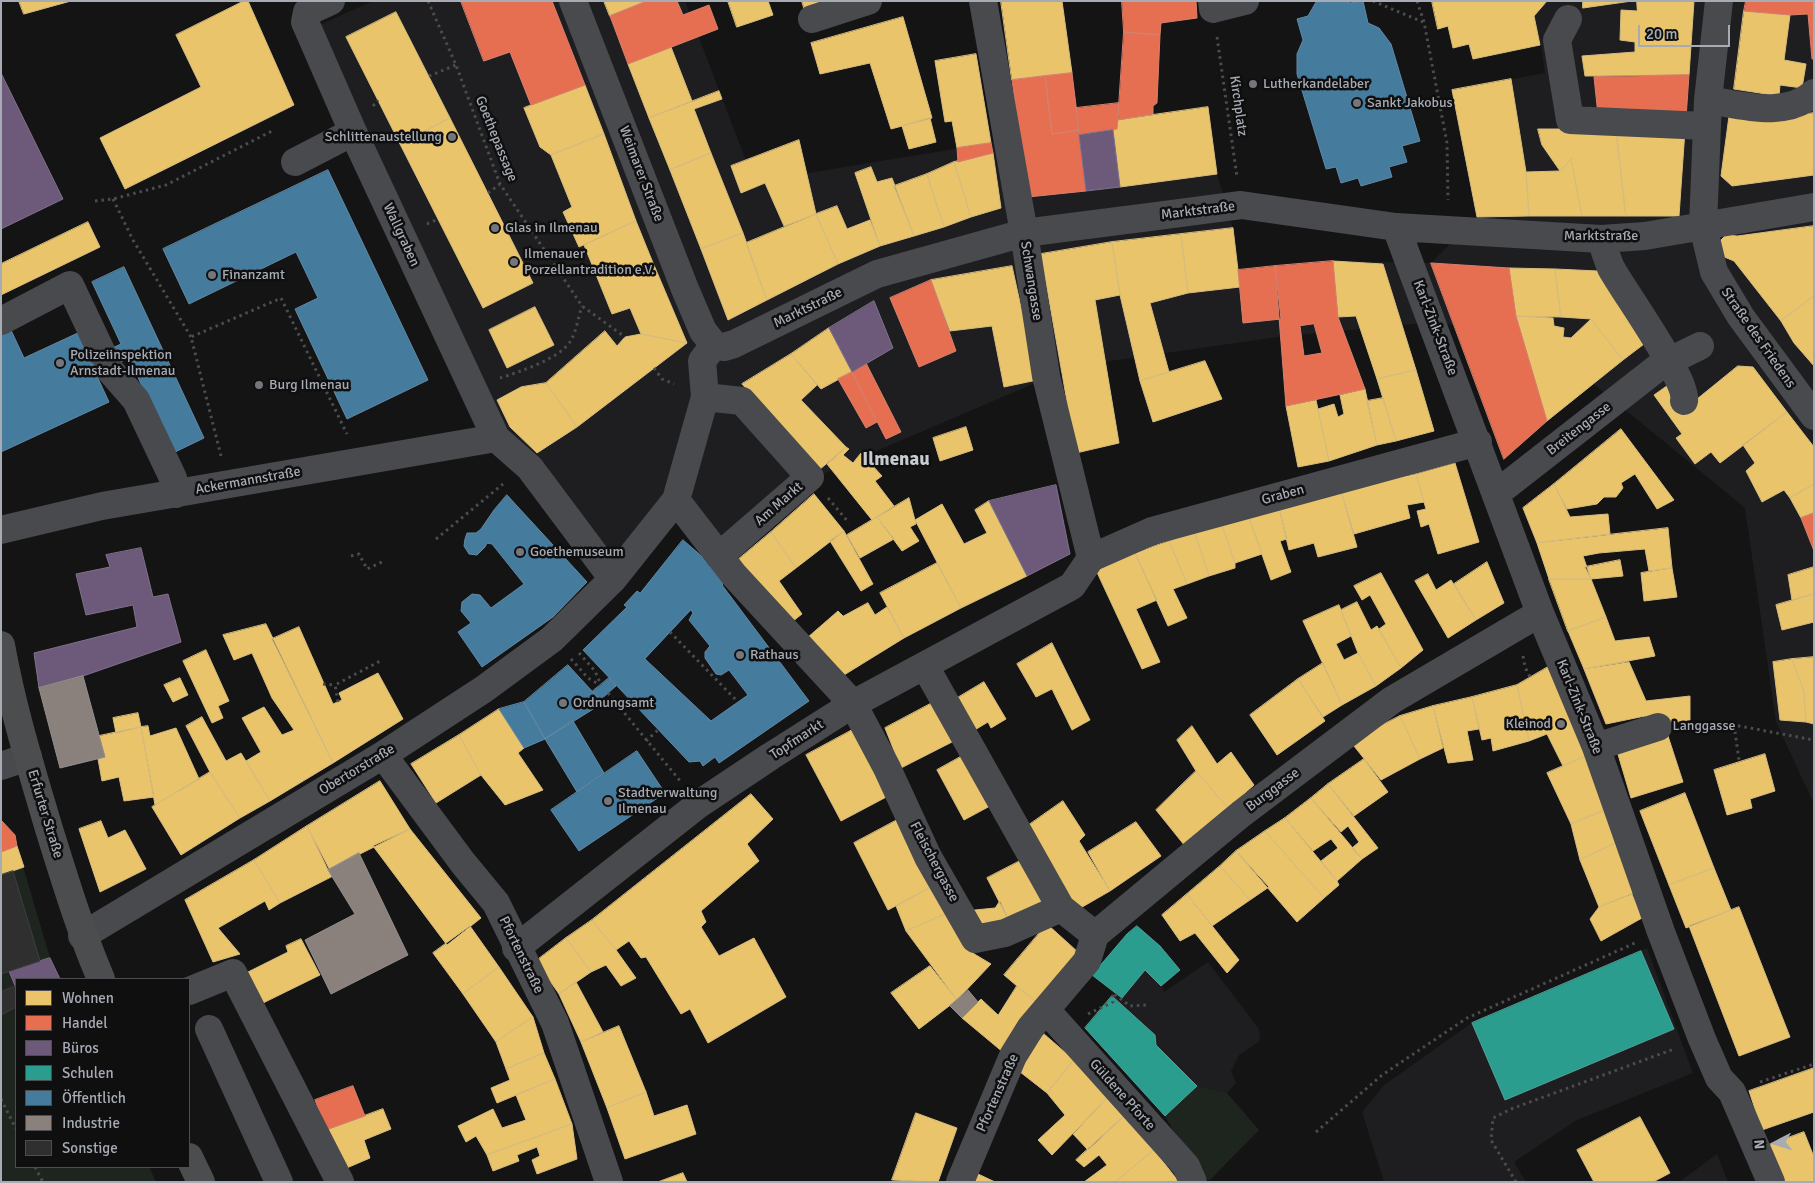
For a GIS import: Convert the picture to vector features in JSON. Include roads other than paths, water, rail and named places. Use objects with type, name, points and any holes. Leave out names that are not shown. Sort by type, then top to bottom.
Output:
[{"type":"main road","name":"Erfurter Straße","points":[[1,645],[6,675],[28,756],[82,936],[101,978]]},
{"type":"main road","points":[[190,1159],[201,1182]]},
{"type":"street","name":"Wallgraben","points":[[331,1],[307,12],[305,22],[353,132],[496,438],[530,468],[613,579]]},
{"type":"street","name":"Weimarer Straße","points":[[573,1],[685,288],[703,331],[714,345]]},
{"type":"street","points":[[812,19],[868,1]]},
{"type":"street","name":"Schwangasse","points":[[983,1],[1024,234],[1046,376],[1091,558]]},
{"type":"street","points":[[1212,5],[1245,1]]},
{"type":"street","name":"Straße des Friedens","points":[[1719,1],[1707,113],[1703,226],[1714,272],[1741,317],[1814,416]]},
{"type":"street","points":[[1568,19],[1557,40],[1570,120],[1783,108],[1805,100],[1814,93]]},
{"type":"street","points":[[295,162],[353,132]]},
{"type":"street","name":"Marktstraße","points":[[714,345],[724,347],[734,344],[877,274],[1024,234],[1241,205],[1396,227],[1448,228],[1601,239],[1645,236],[1814,207]]},
{"type":"street","name":"Karl-Zink-Straße","points":[[1396,227],[1702,1039],[1720,1078],[1732,1092],[1771,1182]]},
{"type":"street","points":[[1601,239],[1611,266],[1665,363],[1685,394],[1684,401]]},
{"type":"street","points":[[1,321],[70,285],[105,361],[136,400],[173,478],[176,494]]},
{"type":"street","points":[[613,579],[676,500],[705,398],[702,361],[714,345]]},
{"type":"street","points":[[1665,363],[1700,346]]},
{"type":"street","name":"Breitengasse","points":[[1497,493],[1665,363]]},
{"type":"street","name":"Am Markt","points":[[705,398],[742,401],[810,477],[718,556]]},
{"type":"street","name":"Ackermannstraße","points":[[1,530],[102,506],[496,438]]},
{"type":"street","name":"Graben","points":[[1091,558],[1152,531],[1478,442]]},
{"type":"street","points":[[676,500],[718,556],[853,704]]},
{"type":"street","name":"Topfmarkt","points":[[516,948],[699,804],[853,704],[1072,586],[1091,558]]},
{"type":"street","name":"Obertorstraße","points":[[82,936],[383,755],[484,689],[555,636],[613,579]]},
{"type":"street","name":"Burggasse","points":[[1094,935],[1241,814],[1392,700],[1540,613]]},
{"type":"street","points":[[925,666],[1060,908],[1094,935],[1088,961],[1047,1011]]},
{"type":"street","name":"Fleischergasse","points":[[853,704],[888,768],[928,857],[975,939],[1005,933],[1060,908]]},
{"type":"street","name":"Langgasse","points":[[1588,738],[1658,726]]},
{"type":"street","name":"Pfortenstraße","points":[[383,755],[463,863],[496,903],[516,948],[554,1023],[609,1182]]},
{"type":"street","points":[[1,766],[28,756]]},
{"type":"street","points":[[190,991],[233,974],[340,1182]]},
{"type":"street","name":"Pfortenstraße","points":[[960,1182],[1013,1056],[1032,1027],[1047,1011]]},
{"type":"street","name":"Güldene Pforte","points":[[1047,1011],[1186,1166],[1193,1182]]},
{"type":"street","points":[[209,1029],[279,1182]]},
{"type":"place","name":"Lutherkandelaber","points":[[1253,84]]},
{"type":"place","name":"Sankt Jakobus","points":[[1357,103]]},
{"type":"place","name":"Schlittenaustellung","points":[[452,137]]},
{"type":"place","name":"Glas in Ilmenau","points":[[495,228]]},
{"type":"place","name":"Ilmenauer Porzellantradition e.V.","points":[[514,262]]},
{"type":"place","name":"Finanzamt","points":[[212,275]]},
{"type":"place","name":"Polizeiinspektion Arnstadt-Ilmenau","points":[[60,363]]},
{"type":"place","name":"Burg Ilmenau","points":[[259,385]]},
{"type":"place","name":"Goethemuseum","points":[[520,552]]},
{"type":"place","name":"Rathaus","points":[[740,655]]},
{"type":"place","name":"Ordnungsamt","points":[[563,703]]},
{"type":"place","name":"Kleinod","points":[[1561,724]]},
{"type":"place","name":"Stadtverwaltung Ilmenau","points":[[608,801]]},
{"type":"district","name":"Ilmenau","points":[[896,460]]}]
